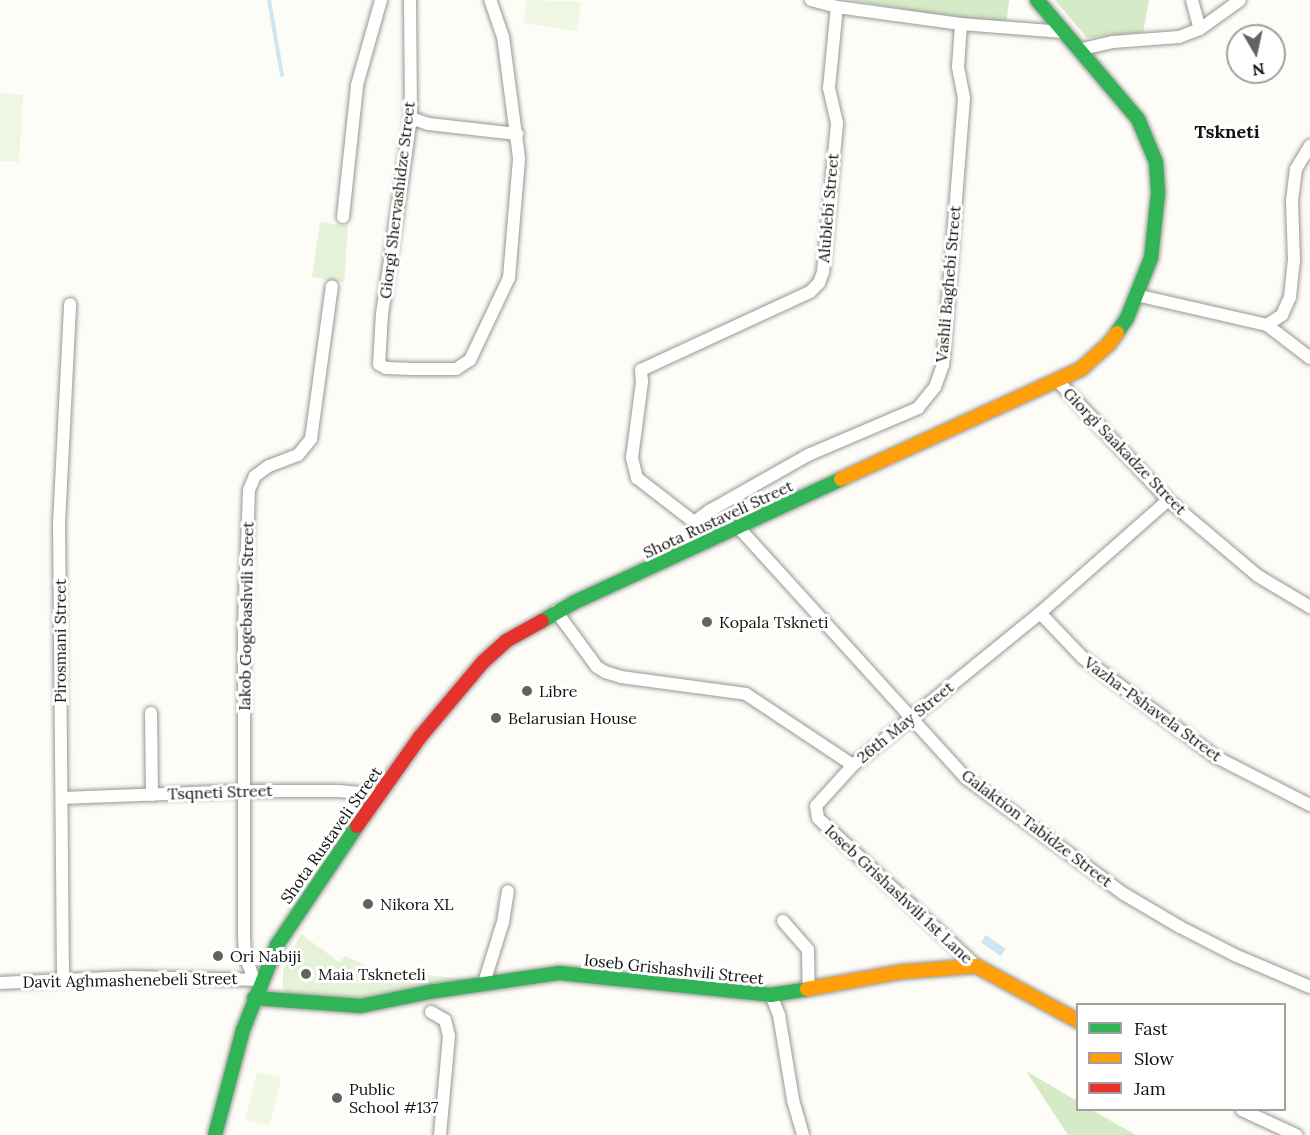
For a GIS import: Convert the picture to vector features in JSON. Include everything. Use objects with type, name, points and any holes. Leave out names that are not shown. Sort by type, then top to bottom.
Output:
[{"type":"main road","name":"Shota Rustaveli Street","points":[[215,1135],[254,998],[257,980],[277,945],[300,906],[420,737],[483,662],[506,641],[556,611],[1081,369],[1108,345],[1127,318],[1151,258],[1158,194],[1156,162],[1138,119],[1037,0]]},
{"type":"main road","name":"Ioseb Grishashvili Street","points":[[254,998],[361,1006],[484,983],[559,973],[771,995],[901,972],[976,966]]},
{"type":"main road","points":[[976,966],[1076,1020]]},
{"type":"street","points":[[343,217],[357,85],[381,0]]},
{"type":"street","name":"Giorgi Shervashidze Street","points":[[410,0],[411,118],[382,314],[379,364],[386,368],[456,369],[470,360],[509,278],[519,158],[517,134]]},
{"type":"street","points":[[411,118],[428,124],[517,134],[503,37],[490,0]]},
{"type":"street","points":[[812,0],[837,7],[961,24],[1064,32]]},
{"type":"street","points":[[1192,0],[1200,29]]},
{"type":"street","points":[[1078,50],[1113,42],[1179,37],[1200,29],[1240,0]]},
{"type":"street","name":"Alublebi Street","points":[[694,522],[637,478],[632,458],[642,382],[641,370],[810,292],[819,283],[823,272],[837,123],[829,88],[837,7]]},
{"type":"street","name":"Vashli Baghebi Street","points":[[694,522],[808,455],[918,408],[935,387],[943,365],[964,98],[958,67],[961,24]]},
{"type":"street","points":[[1267,325],[1282,315],[1290,297],[1293,261],[1292,201],[1296,169],[1310,146]]},
{"type":"street","name":"Iakob Gogebashvili Street","points":[[257,980],[245,955],[244,626],[249,490],[255,477],[268,466],[298,455],[311,439],[332,286]]},
{"type":"street","points":[[1136,295],[1267,325],[1310,358]]},
{"type":"street","name":"Pirosmani Street","points":[[63,979],[59,524],[70,304]]},
{"type":"street","name":"Giorgi Saakadze Street","points":[[1057,380],[1168,501],[1258,576],[1310,607]]},
{"type":"street","name":"26th May Street","points":[[556,611],[597,667],[605,672],[621,677],[746,694],[853,765],[1040,613],[1168,501]]},
{"type":"street","points":[[694,522],[703,544]]},
{"type":"street","name":"Galaktion Tabidze Street","points":[[739,528],[966,778],[1124,894],[1237,956],[1310,987]]},
{"type":"street","name":"Vazha-Pshavela Street","points":[[1040,613],[1083,658],[1216,757],[1310,805]]},
{"type":"street","points":[[151,713],[152,795]]},
{"type":"street","name":"Ioseb Grishashvili 1st Lane","points":[[853,765],[816,806],[818,818],[976,966]]},
{"type":"street","name":"Tsqneti Street","points":[[62,798],[243,791],[339,791],[379,795]]},
{"type":"street","points":[[484,983],[503,922],[508,891]]},
{"type":"street","points":[[783,921],[808,950],[809,989]]},
{"type":"street","name":"Davit Aghmashenebeli Street","points":[[0,983],[63,979],[257,980]]},
{"type":"street","points":[[771,995],[779,1015],[793,1101],[803,1135]]},
{"type":"street","points":[[431,1012],[445,1020],[448,1036],[440,1135]]},
{"type":"street","points":[[1244,1111],[1296,1135]]},
{"type":"green space","points":[[527,0],[581,2],[577,31],[523,23]]},
{"type":"green space","points":[[850,0],[1009,0],[1006,27]]},
{"type":"green space","points":[[1055,0],[1149,0],[1143,33],[1087,38]]},
{"type":"green space","points":[[0,93],[23,95],[19,162],[0,161]]},
{"type":"green space","points":[[320,222],[348,226],[344,283],[312,277]]},
{"type":"green space","points":[[301,934],[339,962],[346,956],[375,970],[466,979],[360,1001],[286,992],[283,989],[283,970]]},
{"type":"green space","points":[[1026,1071],[1076,1100],[1076,1111],[1094,1111],[1136,1135],[1068,1135]]},
{"type":"green space","points":[[257,1072],[281,1078],[269,1126],[245,1120]]},
{"type":"water","points":[[986,935],[1006,949],[1000,956],[981,942]]},
{"type":"waterway","points":[[269,0],[282,75]]},
{"type":"traffic: fast","points":[[1037,0],[1138,119],[1156,162],[1158,194],[1151,258],[1127,318],[1117,333]]},
{"type":"traffic: fast","points":[[542,621],[573,603],[841,479]]},
{"type":"traffic: fast","points":[[215,1135],[243,1030],[277,945],[357,826]]},
{"type":"traffic: fast","points":[[254,998],[361,1006],[429,992],[559,973],[771,995],[807,989]]},
{"type":"traffic: slow","points":[[841,479],[1081,369],[1108,345],[1117,333]]},
{"type":"traffic: slow","points":[[807,989],[901,972],[976,966],[1076,1020]]},
{"type":"traffic: jam","points":[[357,826],[420,737],[483,662],[506,641],[542,621]]},
{"type":"place","name":"Kopala Tskneti","points":[[707,622]]},
{"type":"place","name":"Libre","points":[[527,691]]},
{"type":"place","name":"Belarusian House","points":[[496,718]]},
{"type":"place","name":"Nikora XL","points":[[368,904]]},
{"type":"place","name":"Ori Nabiji","points":[[218,956]]},
{"type":"place","name":"Maia Tskneteli","points":[[306,974]]},
{"type":"place","name":"Public School #137","points":[[337,1098]]},
{"type":"district","name":"Tskneti","points":[[1227,132]]}]
